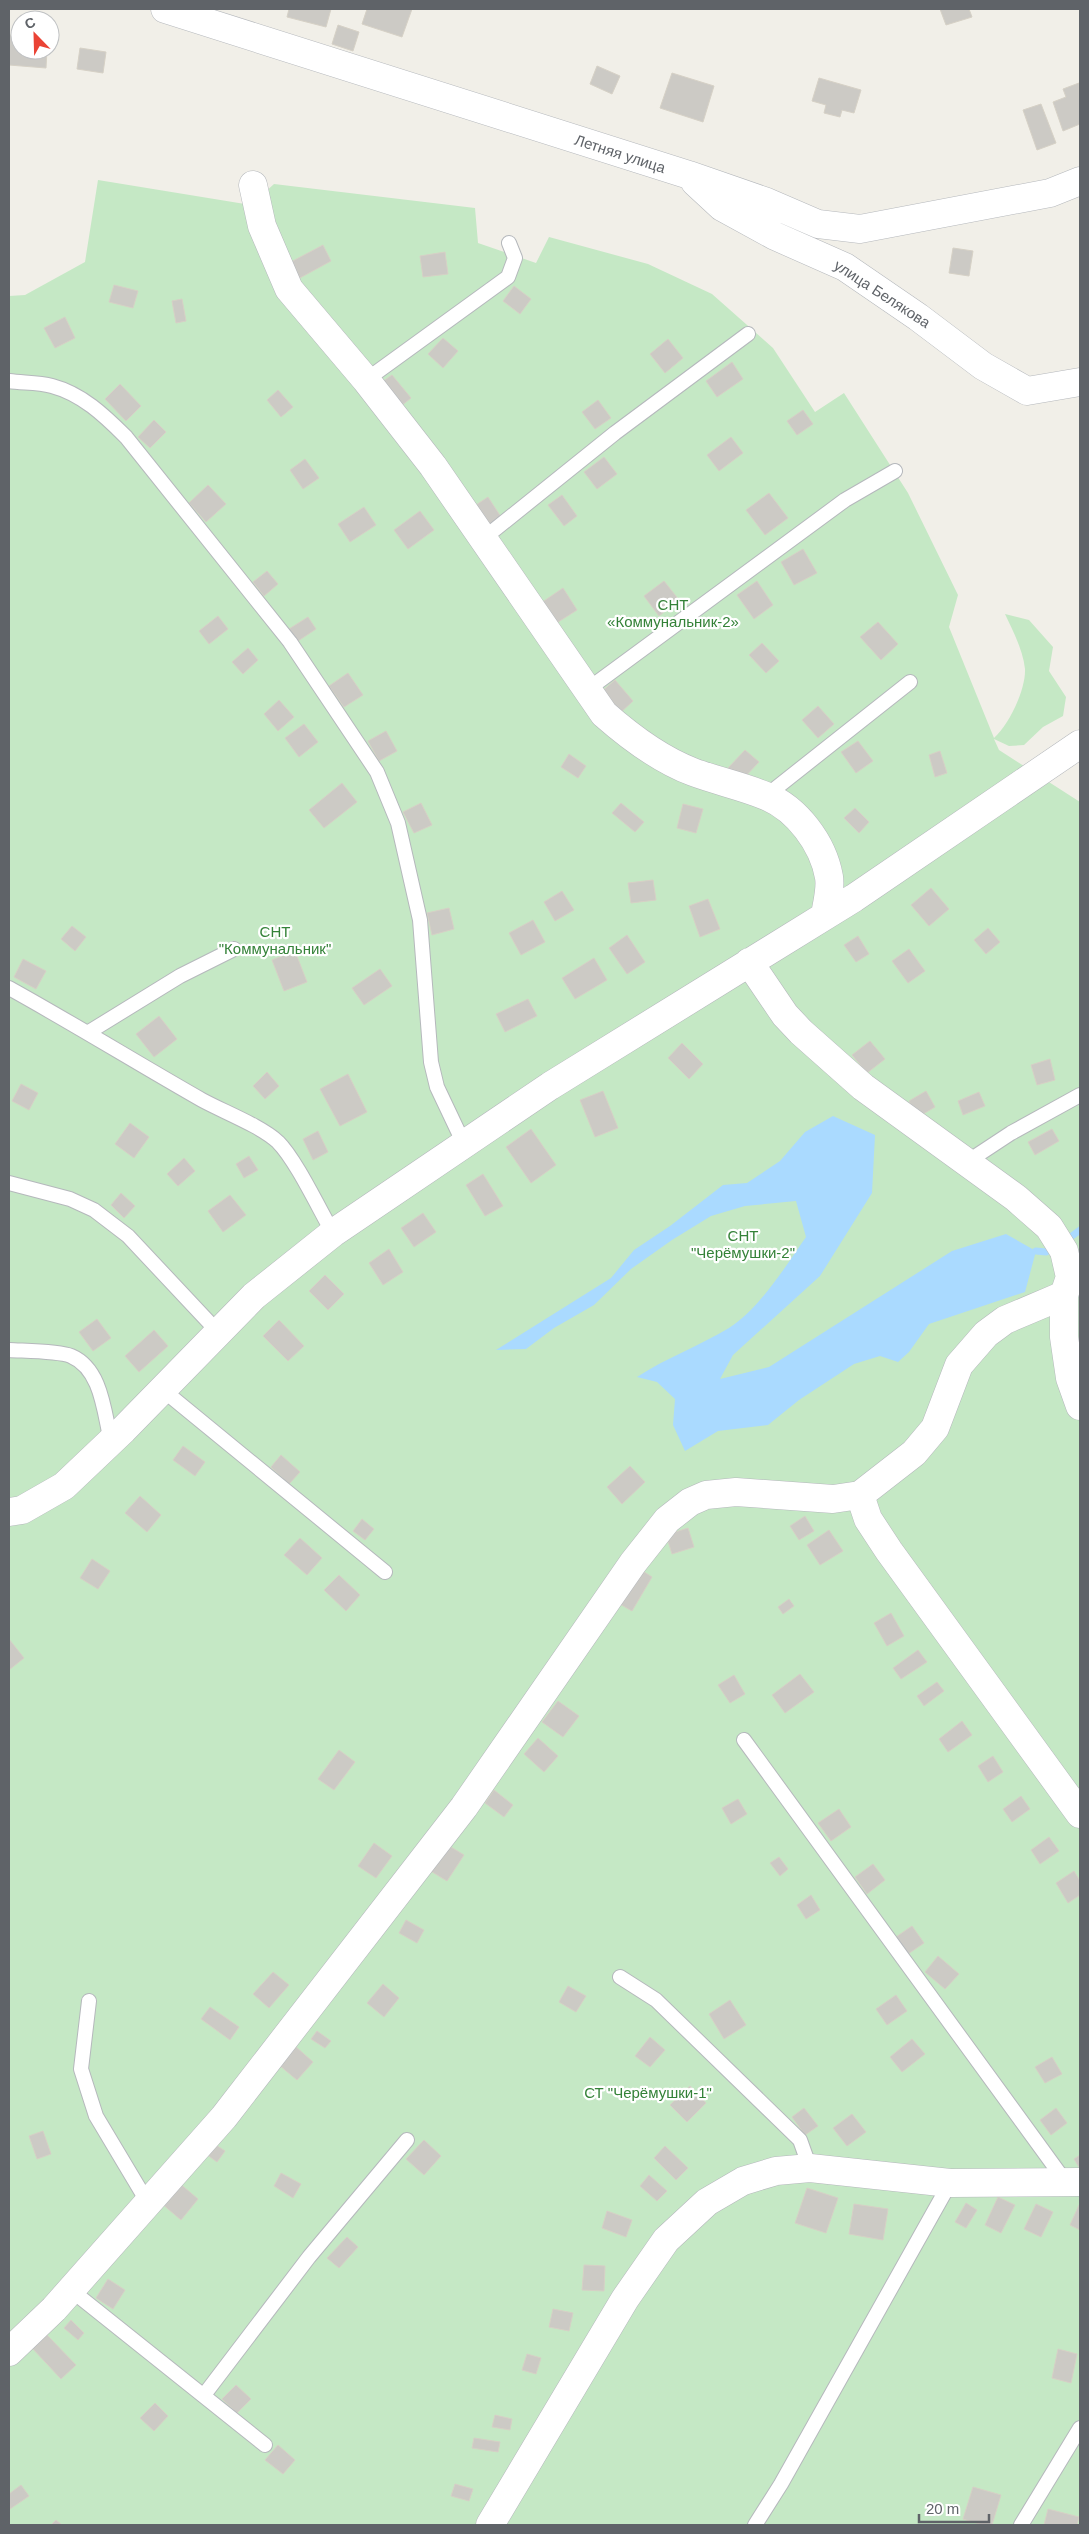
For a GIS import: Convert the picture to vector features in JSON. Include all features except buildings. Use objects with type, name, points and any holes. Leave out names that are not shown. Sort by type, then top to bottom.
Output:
[{"type":"street","name":"Летняя улица","points":[[165,9],[689,176],[767,202],[818,224],[860,229],[1050,194],[1080,181]]},
{"type":"street","name":"улица Белякова","points":[[689,176],[722,208],[775,236],[845,267],[918,317],[983,366],[1028,391],[1080,382]]},
{"type":"street","points":[[253,185],[262,226],[289,289],[366,380],[433,466],[604,714],[631,738],[691,772],[766,796],[787,808],[806,827],[824,859],[830,879],[825,915]]},
{"type":"street","points":[[9,1512],[22,1510],[64,1486],[163,1390],[254,1296],[333,1233],[550,1086],[825,915],[996,803],[1080,744]]},
{"type":"street","points":[[749,962],[785,1015],[801,1032],[864,1087],[1016,1198],[1049,1227],[1064,1251],[1072,1283],[1064,1337],[1070,1378],[1080,1406]]},
{"type":"street","points":[[9,2352],[71,2290],[224,2117],[464,1807],[633,1563],[667,1520],[690,1502],[706,1494],[736,1492],[833,1499],[860,1495],[914,1453],[935,1428],[959,1365],[986,1334],[1005,1320],[1072,1283]]},
{"type":"street","points":[[860,1495],[868,1519],[889,1551],[1080,1814]]},
{"type":"street","points":[[490,2525],[620,2308],[666,2240],[707,2202],[743,2181],[776,2171],[810,2168],[950,2183],[1073,2181]]},
{"type":"lane","points":[[366,380],[508,277],[515,258],[509,243]]},
{"type":"lane","points":[[483,539],[615,434],[748,334]]},
{"type":"lane","points":[[9,381],[51,386],[77,396],[100,411],[126,437],[290,642],[378,772],[398,823],[420,920],[431,1062],[437,1087],[464,1144]]},
{"type":"lane","points":[[587,690],[845,500],[894,471]]},
{"type":"lane","points":[[766,796],[910,682]]},
{"type":"lane","points":[[90,1032],[180,976],[234,950]]},
{"type":"lane","points":[[9,988],[90,1032],[156,1074],[230,1116],[264,1132],[279,1143],[333,1233]]},
{"type":"lane","points":[[967,1162],[1012,1132],[1080,1095]]},
{"type":"lane","points":[[9,1183],[70,1199],[94,1210],[128,1236],[219,1332]]},
{"type":"lane","points":[[9,1350],[70,1356],[87,1367],[97,1385],[111,1441]]},
{"type":"lane","points":[[163,1390],[385,1572]]},
{"type":"lane","points":[[744,1740],[1073,2181]]},
{"type":"lane","points":[[620,1977],[656,2000],[800,2140],[810,2168]]},
{"type":"lane","points":[[89,2001],[81,2069],[96,2116],[148,2203]]},
{"type":"lane","points":[[204,2396],[309,2257],[407,2140]]},
{"type":"lane","points":[[755,2525],[786,2475],[950,2183]]},
{"type":"lane","points":[[71,2290],[265,2445]]},
{"type":"lane","points":[[1021,2525],[1080,2428]]},
{"type":"green space","points":[[98,180],[251,205],[274,184],[475,208],[478,243],[536,263],[549,237],[648,264],[712,294],[773,348],[815,412],[844,393],[908,493],[958,595],[949,627],[994,738],[1011,716],[1020,696],[1025,677],[1022,655],[1005,614],[1029,620],[1053,647],[1049,671],[1066,697],[1063,716],[1043,727],[1024,745],[1009,746],[994,739],[999,750],[1080,802],[1080,2525],[9,2525],[9,296],[25,295],[85,262]]},
{"type":"water","points":[[833,1116],[875,1135],[872,1193],[820,1276],[733,1355],[720,1379],[769,1367],[952,1251],[1006,1234],[1036,1251],[1025,1292],[929,1324],[909,1352],[898,1362],[880,1356],[854,1364],[799,1400],[768,1425],[718,1431],[685,1451],[673,1425],[675,1399],[657,1382],[637,1377],[729,1328],[751,1310],[781,1274],[806,1237],[796,1201],[745,1206],[711,1216],[672,1240],[631,1269],[594,1305],[554,1328],[526,1349],[496,1350],[611,1278],[634,1250],[670,1226],[723,1185],[747,1183],[780,1161],[805,1132]]},
{"type":"waterway","points":[[1064,1242],[1080,1230]]},
{"type":"waterway","points":[[1036,1251],[1046,1252],[1054,1247]]},
{"type":"park label","name":"СНТ «Коммунальник-2»","points":[[673,614]]},
{"type":"park label","name":"СНТ \"Коммунальник\"","points":[[275,940]]},
{"type":"park label","name":"СНТ \"Черёмушки-2\"","points":[[743,1244]]},
{"type":"park label","name":"СТ \"Черёмушки-1\"","points":[[648,2093]]}]
